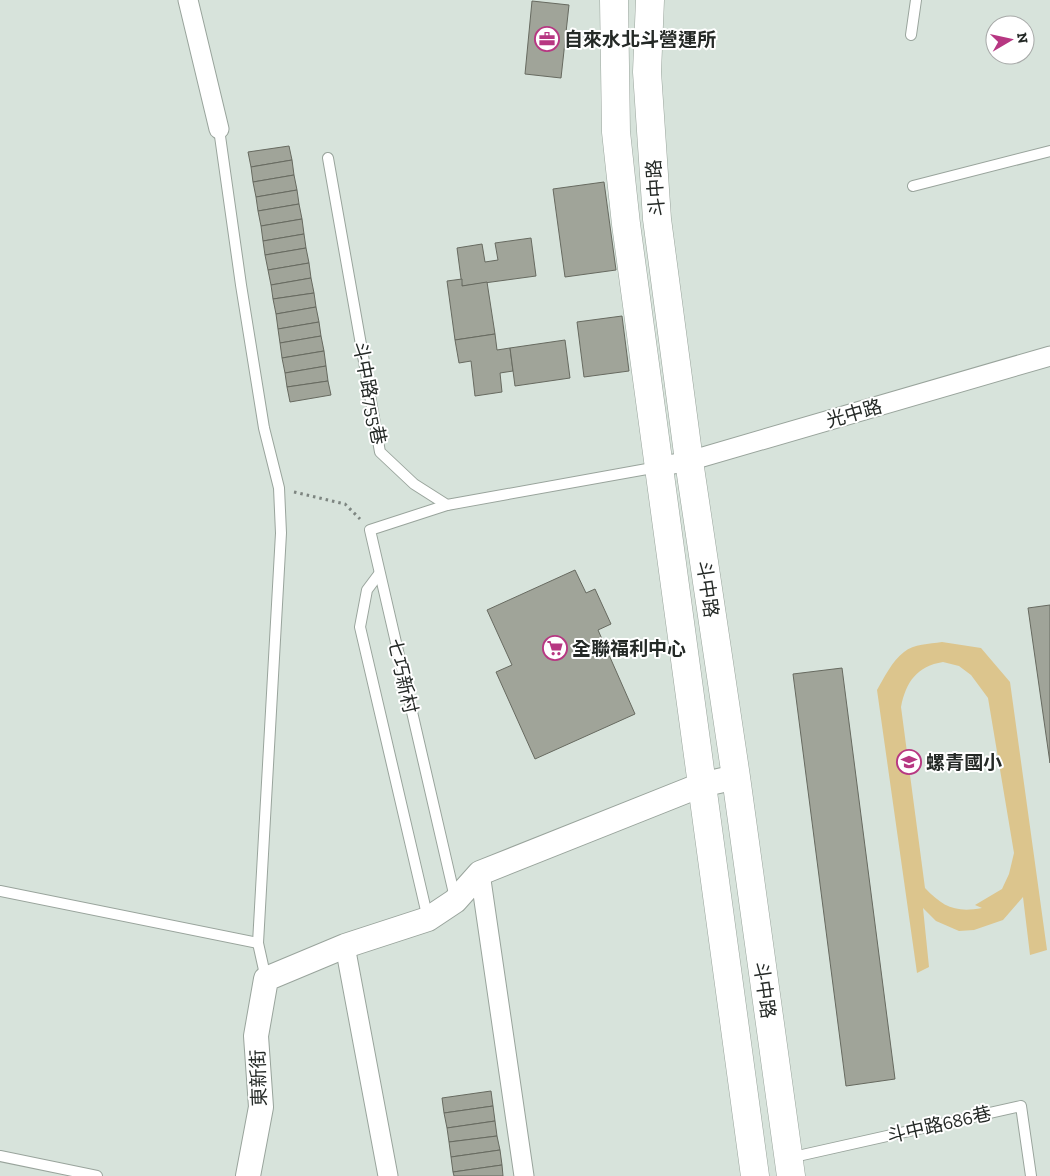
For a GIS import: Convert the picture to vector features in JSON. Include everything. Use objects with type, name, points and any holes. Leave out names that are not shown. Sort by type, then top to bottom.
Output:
[{"type":"main road","name":"斗中路","points":[[614,0],[616,132],[626,224],[756,1176]]},
{"type":"main road","name":"斗中路","points":[[650,0],[647,72],[656,219],[790,1167]]},
{"type":"main road","points":[[626,224],[656,219]]},
{"type":"street","points":[[188,0],[219,128]]},
{"type":"street","name":"光中路","points":[[658,467],[689,461],[1050,356]]},
{"type":"street","points":[[266,979],[345,946],[428,918],[455,901],[480,874],[702,785],[736,777]]},
{"type":"street","points":[[480,874],[524,1176]]},
{"type":"street","points":[[345,946],[388,1176]]},
{"type":"street","name":"東新街","points":[[248,1176],[261,1107],[256,1036],[266,979]]},
{"type":"lane","points":[[911,35],[916,0]]},
{"type":"lane","points":[[219,128],[241,285],[264,428],[279,488],[282,533],[258,943],[266,979]]},
{"type":"lane","points":[[913,186],[1050,151]]},
{"type":"lane","name":"斗中路755巷","points":[[328,158],[380,452],[414,484],[447,505]]},
{"type":"lane","points":[[370,530],[447,505],[658,467]]},
{"type":"lane","name":"七巧新村","points":[[370,530],[455,901]]},
{"type":"lane","points":[[379,574],[367,590],[360,627],[428,918]]},
{"type":"lane","points":[[0,892],[258,943]]},
{"type":"lane","name":"斗中路686巷","points":[[790,1167],[1021,1106],[1031,1176]]},
{"type":"lane","points":[[0,1156],[97,1176]]},
{"type":"path","points":[[279,488],[345,504],[370,530]]},
{"type":"shaded area","points":[[942,642],[981,648],[1010,682],[1047,950],[1030,955],[1023,897],[1003,920],[974,930],[959,931],[936,921],[923,908],[929,967],[917,973],[877,690],[892,665],[908,649]],"holes":[[[943,662],[959,666],[971,675],[988,698],[1014,853],[1009,874],[1002,889],[975,905],[982,908],[965,910],[944,904],[925,888],[901,707],[906,690],[920,671],[926,667]]]},
{"type":"building","name":"自來水北斗營運所","points":[[532,1],[569,5],[561,78],[525,74]]},
{"type":"building","points":[[289,146],[292,160],[251,167],[248,152]]},
{"type":"building","points":[[292,160],[294,175],[253,182],[251,167]]},
{"type":"building","points":[[294,175],[297,190],[256,197],[253,182]]},
{"type":"building","points":[[604,182],[616,270],[565,277],[553,189]]},
{"type":"building","points":[[297,190],[299,204],[258,211],[256,197]]},
{"type":"building","points":[[299,204],[302,219],[261,226],[258,211]]},
{"type":"building","points":[[302,219],[304,234],[263,241],[261,226]]},
{"type":"building","points":[[304,234],[306,248],[265,255],[263,241]]},
{"type":"building","points":[[531,238],[536,276],[462,286],[457,248],[482,244],[485,262],[498,260],[495,243]]},
{"type":"building","points":[[306,248],[309,263],[268,270],[265,255]]},
{"type":"building","points":[[309,263],[311,278],[271,285],[268,270]]},
{"type":"building","points":[[311,278],[314,293],[273,299],[271,285]]},
{"type":"building","points":[[462,279],[462,286],[487,282],[495,334],[455,340],[447,281]]},
{"type":"building","points":[[314,293],[316,307],[276,314],[273,299]]},
{"type":"building","points":[[316,307],[319,322],[278,329],[276,314]]},
{"type":"building","points":[[622,316],[629,371],[584,377],[577,322]]},
{"type":"building","points":[[319,322],[321,336],[280,343],[278,329]]},
{"type":"building","points":[[495,334],[497,350],[510,348],[513,371],[500,373],[502,392],[475,396],[471,361],[459,363],[455,340]]},
{"type":"building","points":[[321,336],[324,351],[282,358],[280,343]]},
{"type":"building","points":[[565,340],[570,378],[515,386],[510,348]]},
{"type":"building","points":[[324,351],[326,366],[285,373],[282,358]]},
{"type":"building","points":[[326,366],[328,381],[287,387],[285,373]]},
{"type":"building","points":[[328,381],[331,395],[290,402],[287,387]]},
{"type":"building","name":"全聯福利中心","points":[[575,570],[586,593],[595,589],[611,624],[598,630],[635,714],[535,759],[496,672],[512,665],[487,610]]},
{"type":"building","points":[[1050,605],[1050,763],[1028,608]]},
{"type":"building","points":[[842,668],[895,1079],[846,1086],[793,674]]},
{"type":"building","points":[[491,1091],[493,1106],[444,1113],[442,1098]]},
{"type":"building","points":[[493,1106],[495,1121],[447,1128],[444,1113]]},
{"type":"building","points":[[495,1121],[497,1136],[449,1142],[447,1128]]},
{"type":"building","points":[[497,1136],[500,1150],[451,1157],[449,1142]]},
{"type":"building","points":[[500,1150],[502,1165],[453,1172],[451,1157]]},
{"type":"building","points":[[502,1165],[503,1176],[454,1176],[453,1172]]},
{"type":"place","name":"自來水北斗營運所","points":[[547,39]]},
{"type":"place","name":"全聯福利中心","points":[[555,648]]},
{"type":"place","name":"螺青國小","points":[[909,762]]}]
